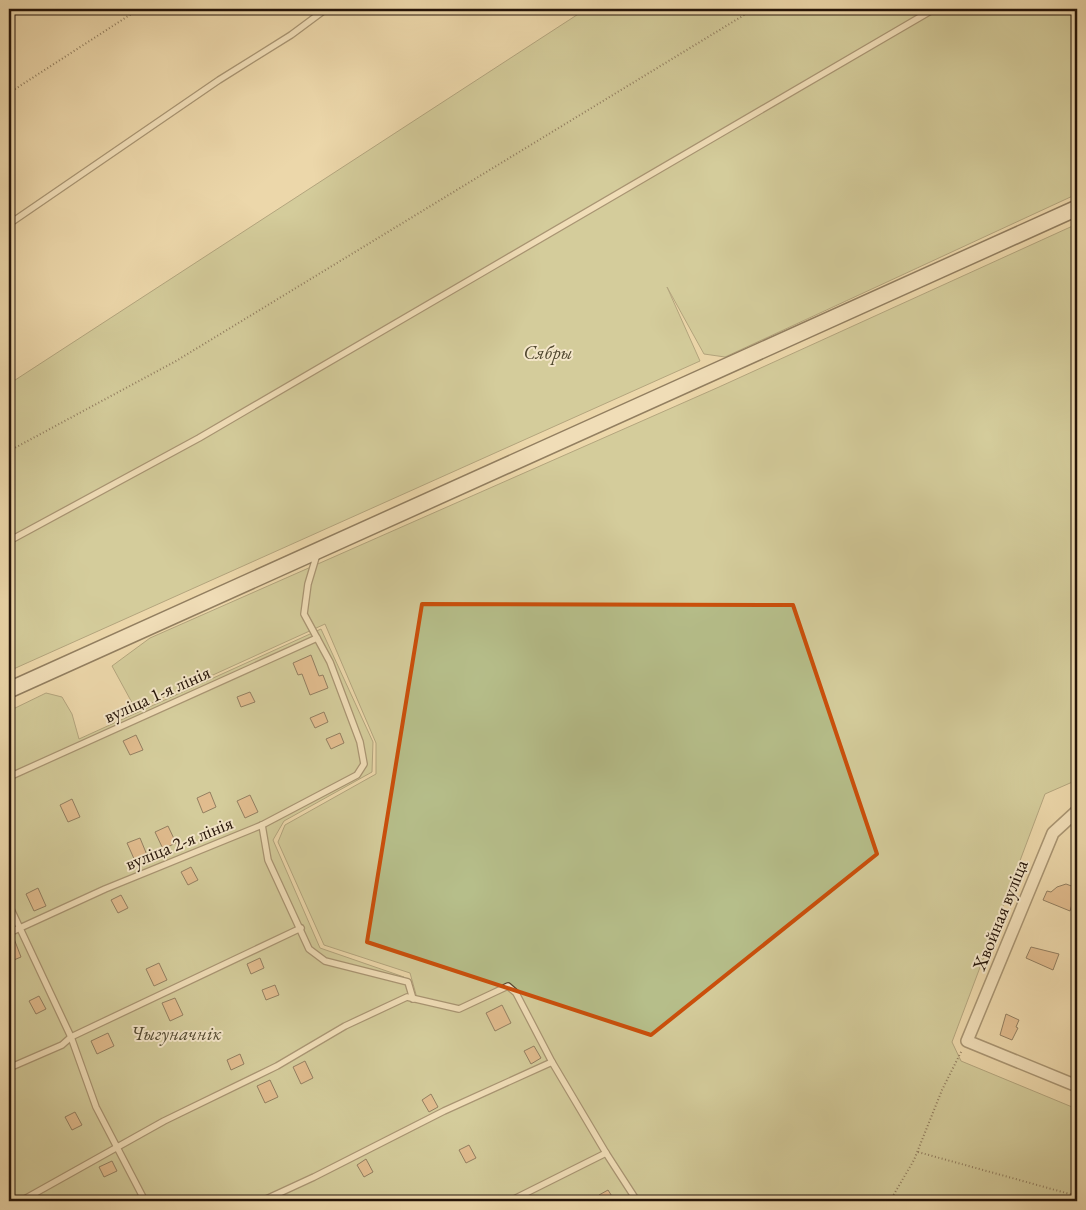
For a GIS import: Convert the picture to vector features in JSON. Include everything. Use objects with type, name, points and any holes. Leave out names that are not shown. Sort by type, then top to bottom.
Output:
[{"type":"main road","points":[[9,690],[1077,208]]},
{"type":"street","name":"Хвойная вуліца","points":[[967,1042],[1053,833],[1077,811]]},
{"type":"street","points":[[967,1042],[1077,1086]]},
{"type":"lane","points":[[9,224],[219,80],[291,35],[326,9]]},
{"type":"lane","points":[[9,541],[199,438],[934,9]]},
{"type":"lane","points":[[317,638],[304,614],[308,584],[318,552]]},
{"type":"lane","name":"вуліца 2-я лінія","points":[[9,933],[105,890],[262,825],[357,775],[364,764],[360,742],[330,662],[317,638]]},
{"type":"lane","name":"вуліца 1-я лінія","points":[[9,777],[317,638]]},
{"type":"lane","points":[[262,825],[268,860],[301,928],[309,949],[325,961],[408,982],[413,999]]},
{"type":"lane","points":[[9,905],[71,1037],[96,1107],[115,1147],[145,1201]]},
{"type":"lane","points":[[9,1068],[62,1045],[71,1037],[301,928]]},
{"type":"lane","points":[[21,1201],[115,1147],[277,1066],[345,1026],[407,998],[459,1009],[508,986],[516,993],[552,1062],[637,1201]]},
{"type":"lane","points":[[262,1201],[314,1177],[444,1111],[552,1062]]},
{"type":"lane","points":[[510,1201],[606,1153]]},
{"type":"path","points":[[9,93],[139,9]]},
{"type":"path","points":[[9,451],[176,361],[754,9]]},
{"type":"path","points":[[890,1201],[918,1152],[942,1090],[967,1042]]},
{"type":"path","points":[[918,1152],[1077,1196]]},
{"type":"highlighted area","points":[[422,604],[793,605],[877,854],[651,1035],[367,942]]},
{"type":"green space","name":"Сябры","points":[[586,9],[1077,9],[1077,194],[725,357],[704,354],[667,287],[700,361],[9,671],[9,384]]},
{"type":"green space","name":"Чыгуначнік","points":[[1077,224],[1077,780],[1045,794],[952,1042],[961,1061],[1077,1109],[1077,1201],[9,1201],[9,711],[46,693],[62,697],[72,714],[79,739],[321,629],[373,742],[372,772],[284,821],[273,840],[320,948],[404,977],[411,1002],[451,1004],[417,998],[410,973],[324,945],[278,842],[285,825],[376,774],[376,743],[325,624],[136,710],[112,666],[150,638],[719,387]]},
{"type":"building","points":[[311,655],[319,676],[323,675],[328,688],[310,695],[302,674],[298,675],[293,663]]},
{"type":"building","points":[[250,692],[255,702],[241,707],[237,697]]},
{"type":"building","points":[[324,712],[328,722],[315,728],[310,718]]},
{"type":"building","points":[[340,733],[344,743],[331,749],[326,739]]},
{"type":"building","points":[[136,735],[143,750],[130,755],[123,741]]},
{"type":"building","points":[[210,792],[216,807],[203,813],[197,798]]},
{"type":"building","points":[[250,795],[258,812],[245,818],[237,801]]},
{"type":"building","points":[[72,799],[80,817],[68,822],[60,805]]},
{"type":"building","points":[[168,826],[176,843],[163,849],[155,832]]},
{"type":"building","points":[[140,838],[147,855],[135,861],[127,843]]},
{"type":"building","points":[[191,867],[198,880],[188,885],[181,872]]},
{"type":"building","points":[[1066,884],[1077,888],[1070,911],[1043,900],[1047,891],[1051,892],[1057,887]]},
{"type":"building","points":[[38,888],[46,906],[34,911],[26,894]]},
{"type":"building","points":[[121,895],[128,908],[118,913],[111,900]]},
{"type":"building","points":[[13,936],[21,957],[9,962],[9,938]]},
{"type":"building","points":[[1031,947],[1059,954],[1053,970],[1026,958]]},
{"type":"building","points":[[260,958],[264,968],[251,974],[247,964]]},
{"type":"building","points":[[159,963],[167,980],[154,986],[146,969]]},
{"type":"building","points":[[275,985],[279,995],[266,1000],[262,990]]},
{"type":"building","points":[[39,996],[46,1009],[36,1014],[29,1001]]},
{"type":"building","points":[[175,998],[183,1015],[170,1021],[162,1003]]},
{"type":"building","points":[[502,1005],[511,1023],[495,1031],[486,1013]]},
{"type":"building","points":[[1006,1014],[1019,1020],[1016,1027],[1018,1028],[1012,1040],[1000,1035]]},
{"type":"building","points":[[108,1033],[114,1046],[97,1054],[91,1041]]},
{"type":"building","points":[[534,1046],[541,1058],[531,1064],[524,1051]]},
{"type":"building","points":[[240,1054],[244,1064],[231,1070],[227,1060]]},
{"type":"building","points":[[305,1061],[313,1078],[301,1084],[293,1067]]},
{"type":"building","points":[[270,1080],[278,1097],[265,1103],[257,1086]]},
{"type":"building","points":[[431,1094],[438,1107],[429,1112],[422,1100]]},
{"type":"building","points":[[75,1112],[82,1125],[72,1130],[65,1117]]},
{"type":"building","points":[[469,1145],[476,1158],[466,1163],[459,1150]]},
{"type":"building","points":[[366,1159],[373,1172],[364,1177],[357,1165]]},
{"type":"building","points":[[112,1161],[117,1171],[104,1177],[99,1167]]},
{"type":"building","points":[[608,1190],[615,1201],[602,1201],[599,1195]]}]
